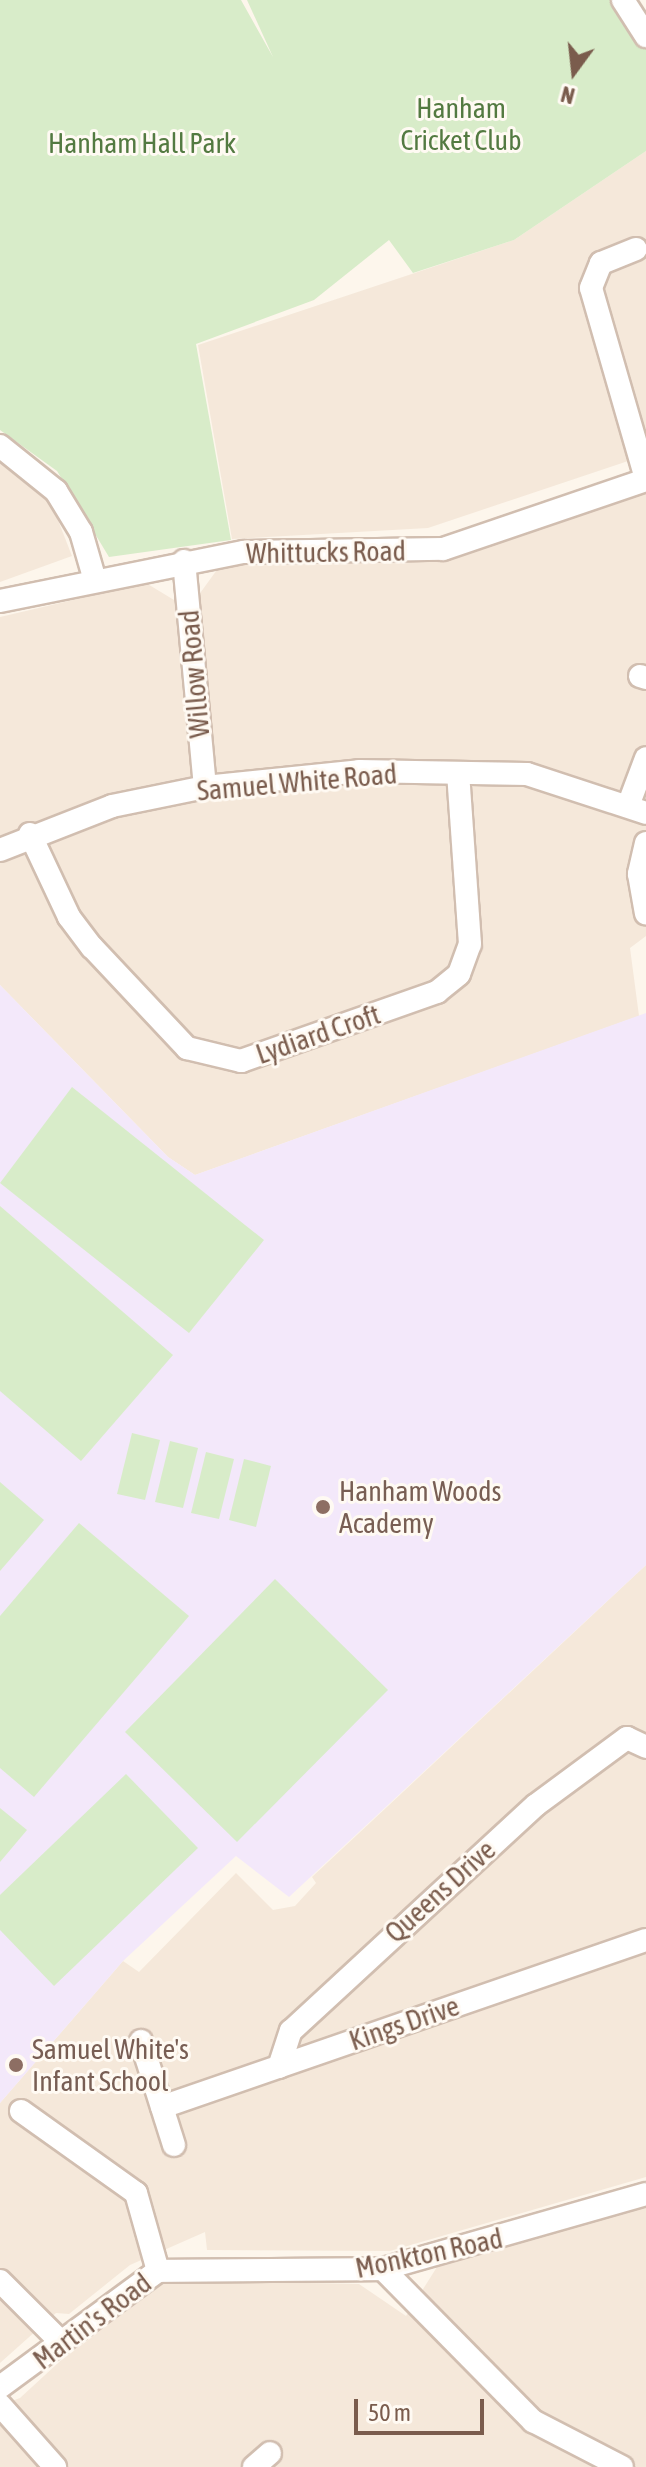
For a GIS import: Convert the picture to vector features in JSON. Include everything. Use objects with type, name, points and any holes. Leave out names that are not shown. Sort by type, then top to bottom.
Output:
[{"type":"street","points":[[623,0],[646,36]]},
{"type":"street","points":[[636,249],[601,263],[591,288],[646,480]]},
{"type":"street","points":[[0,446],[56,491],[81,532],[94,577]]},
{"type":"street","name":"Whittucks Road","points":[[0,601],[94,577],[244,552],[443,549],[646,480]]},
{"type":"street","name":"Willow Road","points":[[184,561],[205,787]]},
{"type":"street","points":[[637,809],[646,758]]},
{"type":"street","name":"Samuel White Road","points":[[0,850],[30,834],[112,806],[205,787],[359,771],[527,774],[637,809]]},
{"type":"street","name":"Lydiard Croft","points":[[30,834],[69,917],[92,947],[187,1048],[241,1061],[437,992],[459,974],[470,944],[458,773]]},
{"type":"street","points":[[646,843],[639,874],[646,913]]},
{"type":"street","name":"Queens Drive","points":[[279,2067],[291,2031],[431,1897],[636,1742]]},
{"type":"street","name":"Kings Drive","points":[[162,2107],[646,1940]]},
{"type":"street","points":[[141,2041],[174,2145]]},
{"type":"street","name":"Martin's Road","points":[[0,2387],[158,2271],[136,2193],[21,2111]]},
{"type":"street","name":"Monkton Road","points":[[158,2271],[383,2269],[646,2194]]},
{"type":"street","points":[[383,2269],[533,2421],[622,2467]]},
{"type":"street","points":[[0,2281],[60,2341]]},
{"type":"street","points":[[0,2405],[55,2467]]},
{"type":"shaded area","points":[[646,151],[646,455],[428,528],[232,539],[198,345],[514,240]]},
{"type":"shaded area","points":[[0,455],[23,468],[54,510],[72,556],[0,582]]},
{"type":"shaded area","points":[[646,492],[646,936],[630,948],[639,1016],[195,1175],[168,1157],[0,985],[0,617],[146,583],[174,600],[198,596],[219,567],[231,564],[447,559]]},
{"type":"shaded area","name":"Hanham Woods Academy","points":[[0,985],[168,1157],[195,1175],[646,1013],[646,1565],[289,1897],[236,1856],[123,1961],[0,2103]]},
{"type":"shaded area","points":[[646,1565],[646,2177],[390,2251],[207,2250],[205,2232],[130,2265],[69,2314],[56,2313],[0,2363],[0,2103],[123,1961],[139,1972],[236,1873],[273,1910],[295,1906],[316,1883],[312,1877]]},
{"type":"shaded area","points":[[646,2207],[646,2467],[0,2467],[0,2405],[20,2398],[132,2295],[161,2280],[359,2284],[406,2316],[437,2267]]},
{"type":"green space","name":"Hanham Hall Park","points":[[0,0],[241,0],[273,57],[247,0],[611,0],[646,49],[646,151],[514,240],[413,273],[389,240],[314,300],[196,344],[231,540],[109,557],[57,471],[0,430]]},
{"type":"green space","points":[[72,1087],[264,1240],[189,1333],[0,1183]]},
{"type":"green space","points":[[0,1206],[173,1355],[81,1461],[0,1391]]},
{"type":"green space","points":[[132,1433],[160,1440],[145,1500],[117,1494]]},
{"type":"green space","points":[[170,1441],[198,1448],[183,1508],[155,1502]]},
{"type":"green space","points":[[206,1452],[234,1459],[219,1519],[191,1513]]},
{"type":"green space","points":[[244,1459],[271,1466],[256,1527],[229,1520]]},
{"type":"green space","points":[[0,1482],[44,1520],[0,1571]]},
{"type":"green space","points":[[79,1523],[189,1616],[34,1797],[0,1768],[0,1616]]},
{"type":"green space","points":[[275,1579],[388,1690],[237,1842],[125,1732]]},
{"type":"green space","points":[[126,1774],[198,1848],[54,1986],[0,1930],[0,1895]]},
{"type":"green space","points":[[0,1808],[27,1830],[0,1862]]},
{"type":"place","name":"Hanham Woods Academy","points":[[323,1507]]},
{"type":"place","name":"Samuel White's Infant School","points":[[16,2065]]},
{"type":"park label","name":"Hanham Cricket Club","points":[[461,124]]}]
